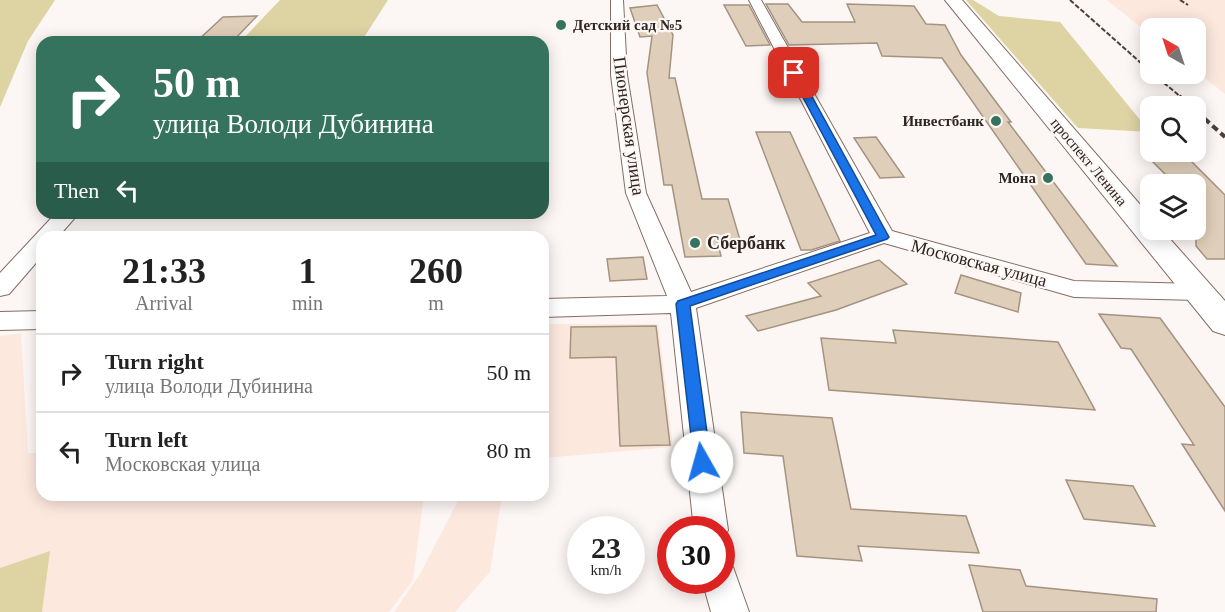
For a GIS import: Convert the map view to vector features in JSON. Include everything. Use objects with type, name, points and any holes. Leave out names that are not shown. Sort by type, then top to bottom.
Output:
[{"type":"main road","name":"проспект Ленина","points":[[953,0],[1225,323]]},
{"type":"street","name":"Пионерская улица","points":[[617,0],[619,75],[636,193],[683,304],[709,516]]},
{"type":"street","points":[[549,308],[683,304],[883,237],[755,0]]},
{"type":"street","points":[[52,231],[62,219]]},
{"type":"street","name":"Московская улица","points":[[883,237],[1074,289],[1199,292]]},
{"type":"street","points":[[0,288],[36,249]]},
{"type":"street","points":[[0,321],[36,320]]},
{"type":"street","points":[[724,594],[730,612]]},
{"type":"shaded area","points":[[0,0],[55,0],[28,41],[0,107]]},
{"type":"shaded area","points":[[280,0],[388,0],[365,36],[246,36]]},
{"type":"shaded area","points":[[966,0],[973,0],[999,16],[1060,22],[1140,120],[1140,131],[1078,128]]},
{"type":"shaded area","points":[[1107,0],[1225,0],[1225,94],[1206,79],[1206,18],[1140,18],[1140,27]]},
{"type":"shaded area","points":[[549,324],[658,324],[673,447],[549,457]]},
{"type":"shaded area","points":[[21,333],[28,453],[36,453],[36,501],[423,501],[413,580],[389,612],[0,612],[0,336]]},
{"type":"shaded area","points":[[458,501],[501,501],[490,572],[455,612],[394,612],[420,574]]},
{"type":"shaded area","points":[[50,551],[42,612],[0,612],[0,568]]},
{"type":"building","points":[[766,4],[788,4],[802,22],[855,22],[847,4],[914,6],[926,24],[945,25],[961,55],[1011,122],[1008,122],[1117,266],[1086,264],[942,58],[882,56],[877,43],[789,45]]},
{"type":"building","points":[[657,5],[673,35],[669,78],[675,78],[702,199],[728,199],[740,240],[717,240],[721,256],[685,257],[672,185],[664,185],[647,73],[652,36],[640,37],[630,8]]},
{"type":"building","points":[[724,5],[749,5],[770,45],[746,46]]},
{"type":"building","points":[[257,16],[238,36],[202,36],[223,17]]},
{"type":"building","points":[[756,132],[790,132],[840,241],[811,250],[801,250]]},
{"type":"building","points":[[876,137],[904,177],[880,178],[854,138]]},
{"type":"building","points":[[1153,162],[1192,162],[1204,174],[1165,174]]},
{"type":"building","points":[[1206,176],[1225,195],[1225,259],[1207,259],[1196,246],[1196,240],[1206,240]]},
{"type":"building","points":[[643,257],[647,279],[610,281],[607,259]]},
{"type":"building","points":[[879,260],[907,284],[836,310],[758,331],[746,316],[821,296],[808,283]]},
{"type":"building","points":[[961,275],[1021,293],[1018,312],[955,293]]},
{"type":"building","points":[[1099,314],[1160,318],[1225,407],[1225,511],[1182,444],[1194,445],[1131,349],[1121,348]]},
{"type":"building","points":[[656,326],[670,445],[620,446],[616,357],[570,358],[571,327]]},
{"type":"building","points":[[893,330],[1058,342],[1095,410],[829,390],[821,338],[896,343]]},
{"type":"building","points":[[741,412],[832,418],[851,509],[966,516],[979,553],[858,546],[862,561],[797,556],[783,456],[744,453]]},
{"type":"building","points":[[1066,480],[1133,486],[1155,526],[1084,519]]},
{"type":"building","points":[[969,565],[1020,570],[1026,586],[1157,599],[1156,612],[983,612]]},
{"type":"railway","points":[[1070,0],[1140,62]]},
{"type":"railway","points":[[1180,0],[1188,5]]},
{"type":"railway","points":[[1165,84],[1180,96]]},
{"type":"railway","points":[[1206,120],[1225,137]]},
{"type":"place","name":"Детский сад №5","points":[[561,25]]},
{"type":"place","name":"Инвестбанк","points":[[996,121]]},
{"type":"place","name":"Мона","points":[[1048,178]]},
{"type":"place","name":"Сбербанк","points":[[695,243]]},
{"type":"route","points":[[702,462],[683,304],[883,237],[794,73]]}]
